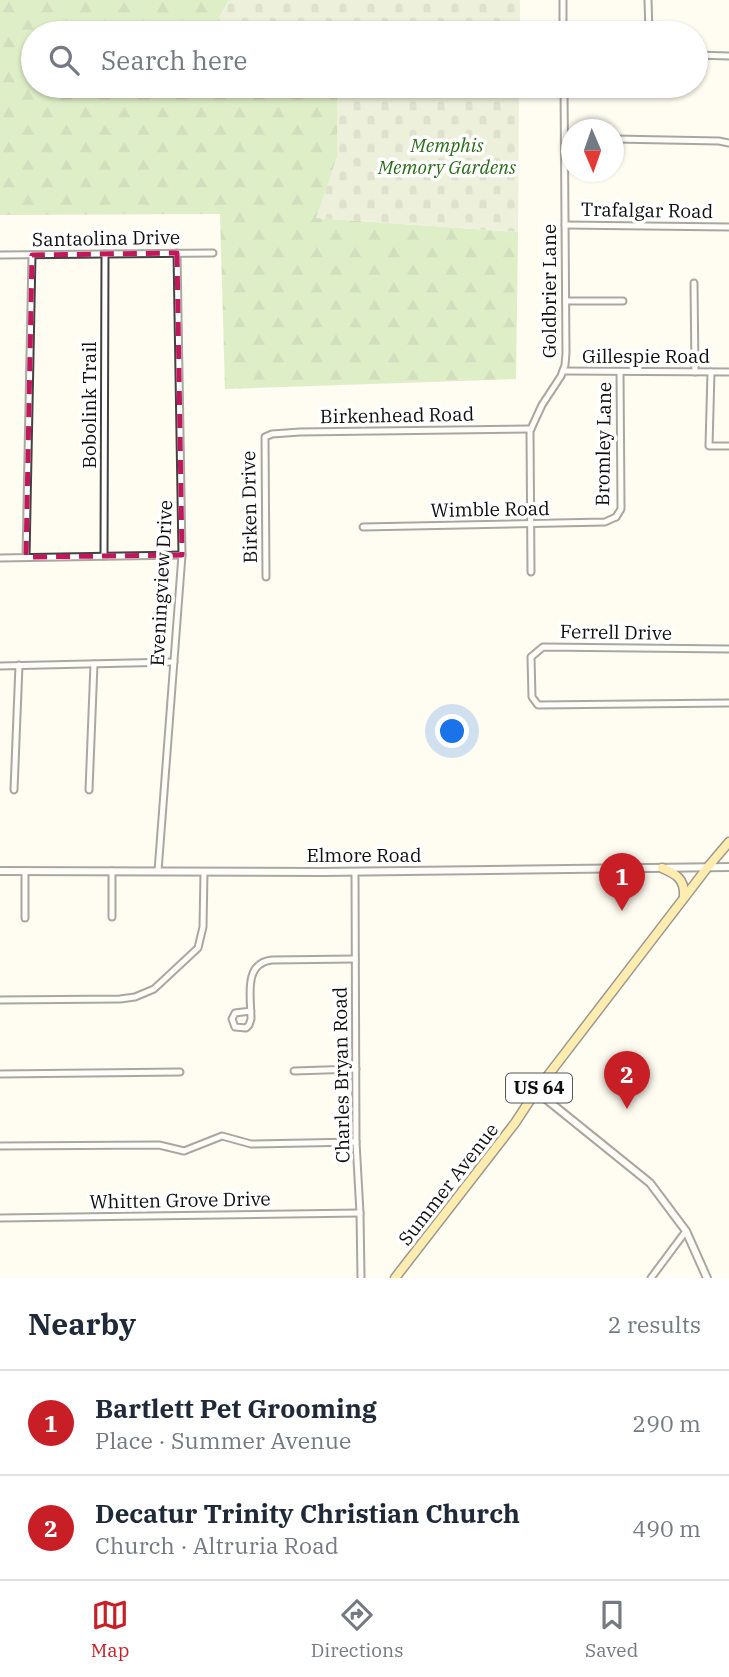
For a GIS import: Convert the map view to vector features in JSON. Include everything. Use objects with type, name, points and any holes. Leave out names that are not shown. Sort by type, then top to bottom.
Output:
[{"type":"main road","name":"Summer Avenue","points":[[395,1278],[729,842]]},
{"type":"main road","points":[[662,868],[681,878],[683,899]]},
{"type":"street","points":[[563,0],[564,21]]},
{"type":"street","points":[[648,0],[649,21]]},
{"type":"street","points":[[708,55],[729,56]]},
{"type":"street","name":"Goldbrier Lane","points":[[565,98],[566,119]]},
{"type":"street","points":[[624,139],[729,143]]},
{"type":"street","name":"Goldbrier Lane","points":[[531,572],[531,429],[542,405],[564,371],[566,354],[566,182]]},
{"type":"street","name":"Trafalgar Road","points":[[565,225],[729,227]]},
{"type":"street","name":"Eveningview Drive","points":[[158,871],[182,555],[177,253]]},
{"type":"street","name":"Santaolina Drive","points":[[0,255],[213,253]]},
{"type":"street","name":"Bobolink Trail","points":[[104,254],[104,556]]},
{"type":"street","points":[[26,557],[32,255]]},
{"type":"street","points":[[694,283],[695,372]]},
{"type":"street","points":[[566,302],[623,301]]},
{"type":"street","name":"Gillespie Road","points":[[564,371],[729,372]]},
{"type":"street","name":"Bromley Lane","points":[[616,517],[621,509],[620,372]]},
{"type":"street","points":[[711,372],[709,446],[729,446]]},
{"type":"street","name":"Birkenhead Road","points":[[265,437],[300,432],[531,429]]},
{"type":"street","name":"Birken Drive","points":[[265,437],[266,577]]},
{"type":"street","points":[[616,517],[622,522]]},
{"type":"street","name":"Wimble Road","points":[[363,527],[605,522],[616,517]]},
{"type":"street","points":[[0,558],[182,555]]},
{"type":"street","name":"Ferrell Drive","points":[[729,649],[543,647],[531,657],[531,697],[538,705],[729,703]]},
{"type":"street","points":[[0,666],[174,662]]},
{"type":"street","points":[[89,790],[94,664]]},
{"type":"street","points":[[14,790],[19,665]]},
{"type":"street","name":"Elmore Road","points":[[0,871],[355,872],[729,867]]},
{"type":"street","points":[[25,871],[25,918]]},
{"type":"street","points":[[112,871],[112,917]]},
{"type":"street","points":[[0,1000],[120,999],[135,997],[154,989],[198,948],[203,927],[204,872]]},
{"type":"street","name":"Charles Bryan Road","points":[[355,872],[356,1142],[361,1278]]},
{"type":"street","points":[[251,1012],[251,978],[262,962],[355,959]]},
{"type":"street","points":[[294,1071],[356,1069]]},
{"type":"street","points":[[0,1074],[180,1072]]},
{"type":"street","points":[[536,1091],[650,1184],[686,1231],[707,1278]]},
{"type":"street","points":[[0,1146],[159,1144],[184,1151],[222,1136],[251,1144],[356,1142]]},
{"type":"street","name":"Whitten Grove Drive","points":[[0,1218],[360,1213]]},
{"type":"street","points":[[651,1278],[686,1231]]},
{"type":"highlighted area","points":[[177,253],[182,555],[26,557],[32,255]]},
{"type":"green space","points":[[0,0],[229,0],[217,21],[21,21],[21,98],[338,98],[337,157],[317,218],[518,232],[516,379],[225,389],[220,214],[0,215]]},
{"type":"green space","points":[[229,0],[520,0],[520,21],[217,21]]},
{"type":"green space","name":"Memphis Memory Gardens","points":[[338,98],[519,98],[518,232],[316,218],[337,157]]},
{"type":"place","name":"Bartlett Pet Grooming","points":[[622,911]]},
{"type":"place","name":"Decatur Trinity Christian Church","points":[[627,1109]]}]
